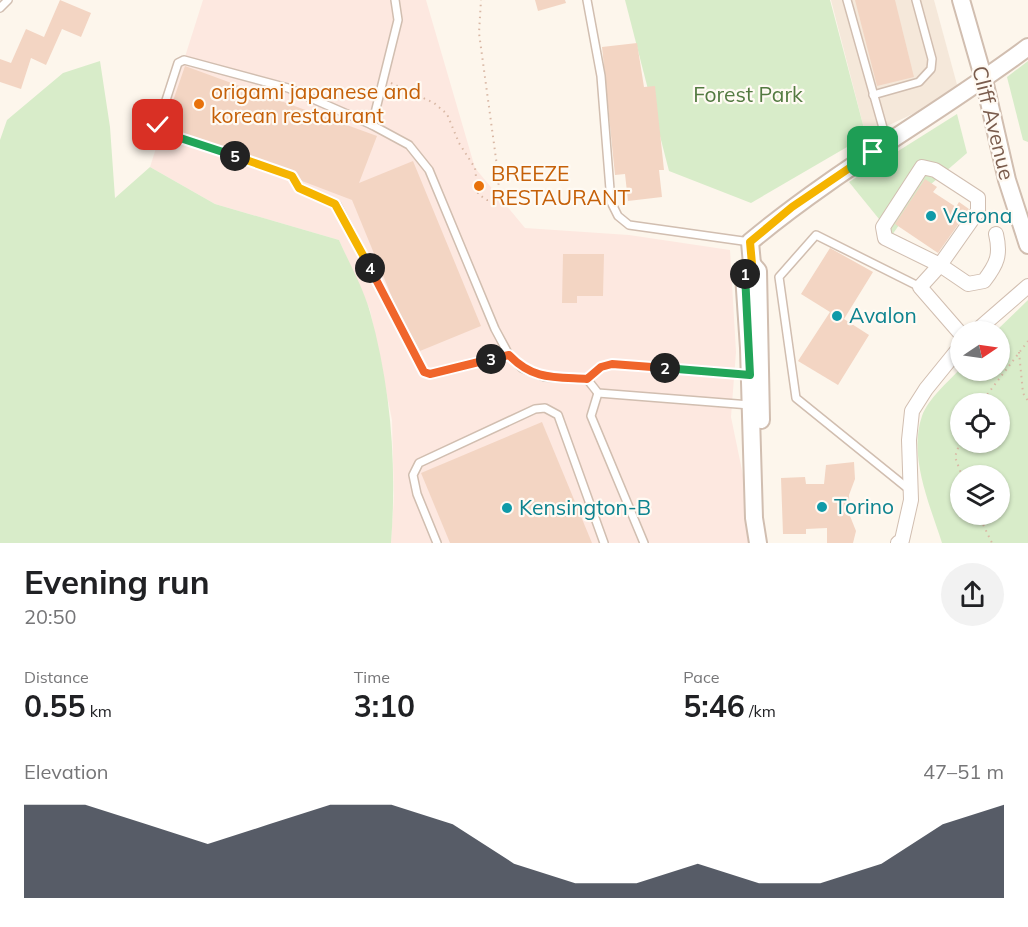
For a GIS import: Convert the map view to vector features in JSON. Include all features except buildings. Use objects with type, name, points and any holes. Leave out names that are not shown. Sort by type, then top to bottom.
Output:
[{"type":"street","name":"Cliff Avenue","points":[[961,0],[984,80],[1007,180],[1028,245]]},
{"type":"street","points":[[765,543],[760,479],[762,385],[758,271],[752,264],[750,242],[792,207],[984,80],[1028,47]]},
{"type":"street","points":[[950,322],[920,288],[940,265],[978,211],[978,198],[935,170],[922,167],[883,227],[885,238],[940,265],[968,284],[984,281],[996,266],[1000,251],[996,234]]},
{"type":"street","points":[[752,264],[744,275],[750,375],[754,518],[758,543]]},
{"type":"street","points":[[988,321],[1028,286]]},
{"type":"street","points":[[898,543],[902,540],[911,491],[909,440],[912,411],[950,359]]},
{"type":"lane","points":[[0,8],[8,0]]},
{"type":"lane","points":[[372,125],[398,20],[394,0]]},
{"type":"lane","points":[[587,0],[601,76],[611,202],[618,216],[629,225],[750,242]]},
{"type":"lane","points":[[847,0],[887,143]]},
{"type":"lane","points":[[873,95],[919,82],[931,69],[932,59],[916,0]]},
{"type":"lane","points":[[509,355],[430,374],[424,372],[335,204],[299,188],[292,176],[159,131],[158,127],[178,63],[184,60],[288,88],[372,125],[409,145],[429,170],[495,329],[509,355],[522,368],[544,377],[587,379],[601,367],[612,364],[750,375]]},
{"type":"lane","points":[[911,491],[796,398],[779,277],[816,235],[920,288]]},
{"type":"lane","points":[[587,379],[598,393],[750,405]]},
{"type":"lane","points":[[598,393],[591,416],[644,543]]},
{"type":"lane","points":[[437,543],[417,494],[413,475],[419,463],[535,409],[545,408],[558,415],[604,543]]},
{"type":"path","points":[[382,80],[434,104],[447,114],[475,168],[478,194],[487,200],[496,199],[500,181],[479,33],[481,0]]},
{"type":"path","points":[[988,393],[1028,341]]},
{"type":"path","points":[[1019,352],[1023,393],[1028,401]]},
{"type":"path","points":[[984,525],[993,543]]},
{"type":"shaded area","points":[[203,0],[426,0],[475,168],[525,228],[629,235],[730,250],[736,352],[731,417],[757,543],[391,543],[394,496],[392,420],[370,310],[339,240],[215,204],[150,167]]},
{"type":"shaded area","points":[[831,0],[934,0],[959,92],[866,136]]},
{"type":"green space","name":"Forest Park","points":[[625,0],[830,0],[866,136],[751,203],[669,171]]},
{"type":"green space","points":[[100,61],[110,127],[115,198],[150,167],[215,204],[339,240],[367,303],[383,369],[393,456],[391,543],[0,543],[0,140],[7,120],[63,73]]},
{"type":"green space","points":[[1028,61],[1028,142],[1023,140],[1007,77]]},
{"type":"green space","points":[[957,114],[967,153],[923,191],[892,235],[849,182]]},
{"type":"green space","points":[[1028,300],[1028,543],[942,543],[922,481],[918,448],[918,432],[922,416],[933,397],[950,379],[1010,381],[1010,321],[1006,321]]},
{"type":"place","name":"origami japanese and korean restaurant","points":[[199,104]]},
{"type":"place","name":"BREEZE RESTAURANT","points":[[479,186]]},
{"type":"place","name":"Verona","points":[[931,216]]},
{"type":"place","name":"Avalon","points":[[837,316]]},
{"type":"place","name":"Torino","points":[[822,507]]},
{"type":"place","name":"Kensington-B","points":[[507,508]]},
{"type":"route","points":[[158,125],[159,131],[292,176],[299,188],[337,205],[424,372],[430,374],[509,355],[522,368],[544,377],[587,379],[601,367],[612,364],[750,375],[744,275],[752,264],[750,242],[792,207],[873,152]]}]
